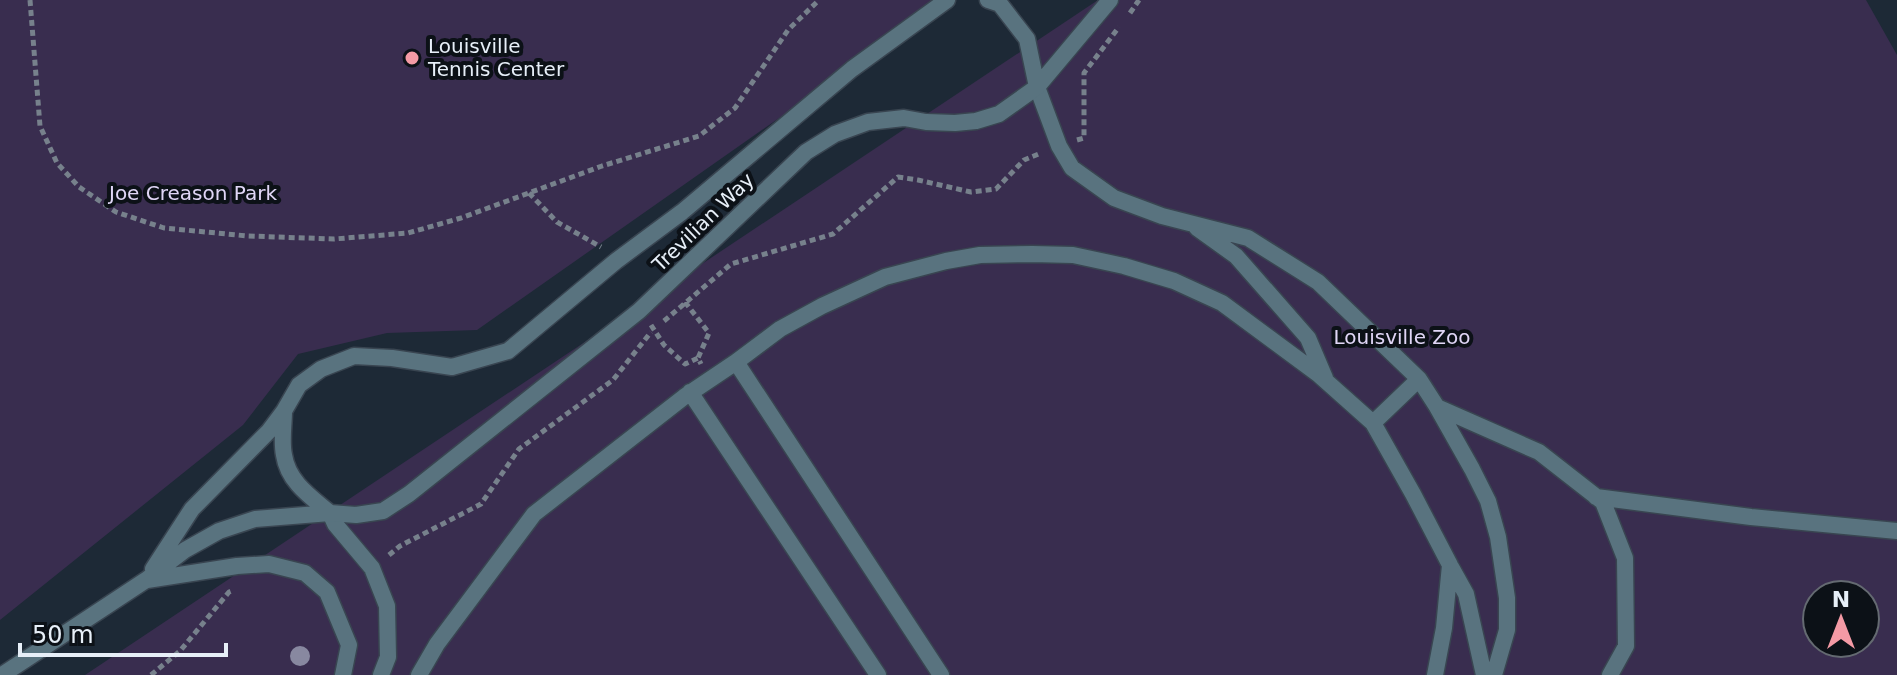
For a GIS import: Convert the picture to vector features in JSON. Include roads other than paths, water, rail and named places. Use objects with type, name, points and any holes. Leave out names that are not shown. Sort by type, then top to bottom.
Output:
[{"type":"street","name":"Trevilian Way","points":[[146,580],[192,509],[269,431],[299,385],[321,369],[354,356],[452,367],[508,351],[616,261],[682,212],[852,69],[947,0]]},
{"type":"street","points":[[988,0],[1000,4],[1027,39],[1037,87],[1059,146],[1072,168],[1114,198],[1162,216],[1248,238],[1318,282],[1419,379],[1472,469],[1488,501],[1498,537],[1507,598],[1507,630],[1494,675]]},
{"type":"street","name":"Trevilian Way","points":[[2,675],[146,580],[185,550],[219,531],[255,519],[383,511],[409,494],[639,311],[806,152],[835,134],[868,122],[904,118],[926,122],[976,121],[999,114],[1037,87],[1110,0]]},
{"type":"street","points":[[1189,223],[1236,256],[1308,338],[1327,383]]},
{"type":"street","points":[[419,675],[437,644],[534,514],[690,392],[780,329],[822,306],[885,277],[980,255],[1073,255],[1174,281],[1222,303],[1318,374],[1373,423],[1413,494],[1466,594],[1484,675]]},
{"type":"street","points":[[736,362],[941,675]]},
{"type":"street","points":[[1373,423],[1419,379]]},
{"type":"street","points":[[690,392],[878,675]]},
{"type":"street","points":[[1437,407],[1539,452],[1603,502],[1625,558],[1626,646],[1610,675]]},
{"type":"street","points":[[284,411],[283,454],[294,481],[330,513],[335,524],[372,568],[387,606],[388,657],[381,675]]},
{"type":"street","points":[[1596,497],[1751,517],[1897,531]]},
{"type":"street","points":[[146,580],[269,564],[305,573],[327,592],[349,645],[343,675]]},
{"type":"street","points":[[1435,675],[1444,628],[1450,565]]},
{"type":"place","name":"Louisville Tennis Center","points":[[412,58]]},
{"type":"park label","name":"Joe Creason Park","points":[[193,193]]},
{"type":"park label","name":"Louisville Zoo","points":[[1402,337]]}]
